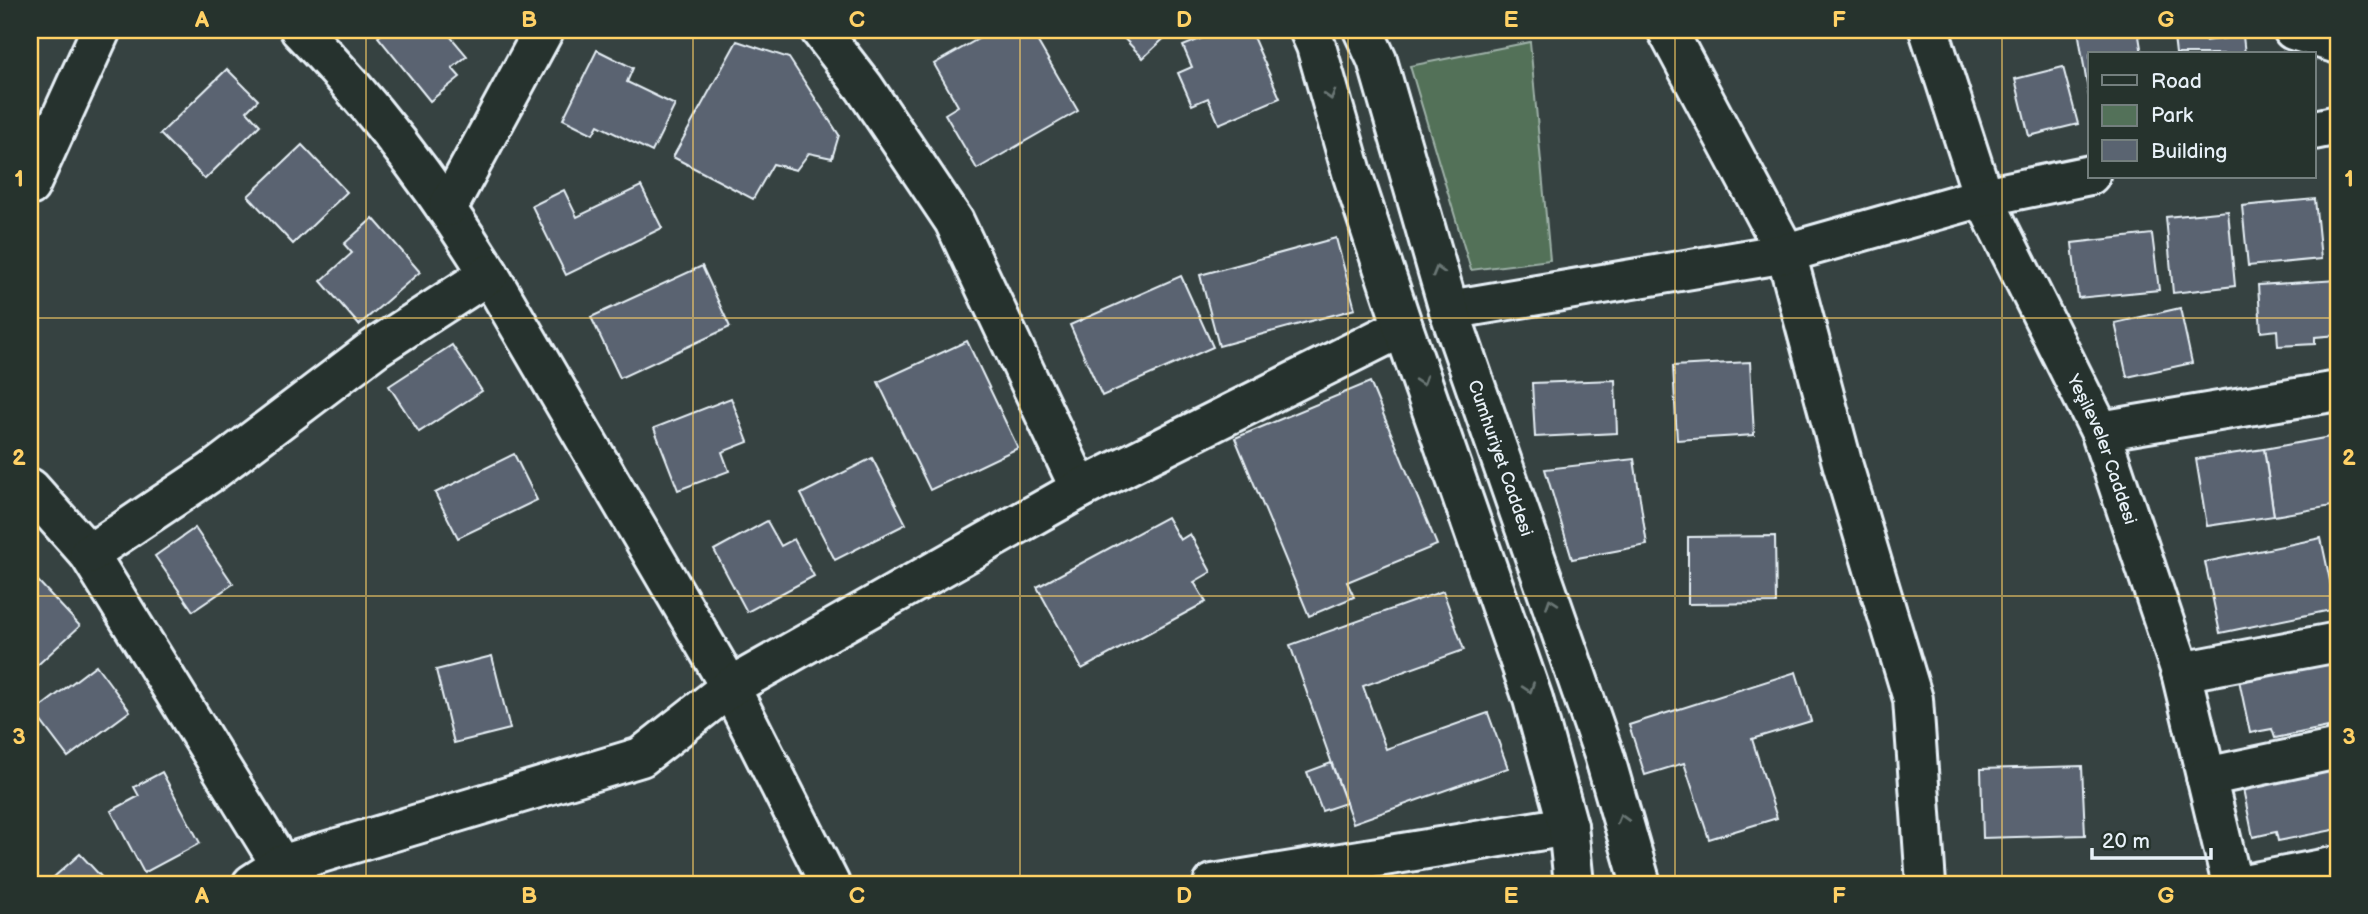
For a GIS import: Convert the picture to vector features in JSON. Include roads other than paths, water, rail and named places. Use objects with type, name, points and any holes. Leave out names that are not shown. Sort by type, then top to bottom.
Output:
[{"type":"street","points":[[30,186],[101,30]]},
{"type":"street","points":[[300,30],[339,69],[448,207],[730,687],[830,884]]},
{"type":"street","points":[[448,207],[544,30]]},
{"type":"street","points":[[820,30],[864,87],[954,222],[1080,489]]},
{"type":"street","points":[[1309,30],[1353,176],[1533,699],[1568,826],[1574,884]]},
{"type":"street","name":"Cumhuriyet Caddesi","points":[[1363,30],[1377,60],[1449,310],[1604,755],[1641,884]]},
{"type":"street","points":[[1667,30],[1787,253],[1843,466],[1913,699],[1926,884]]},
{"type":"street","name":"Yeşileveler Caddesi","points":[[1929,30],[1983,197],[2099,431],[2181,672],[2232,884]]},
{"type":"street","points":[[2293,30],[2338,44]]},
{"type":"street","points":[[2316,130],[2338,125]]},
{"type":"street","points":[[1449,310],[1787,253],[1983,197],[2088,175]]},
{"type":"street","points":[[89,554],[213,471],[375,348],[489,274]]},
{"type":"street","points":[[30,488],[89,554],[266,875],[641,757],[730,687],[1080,489],[1404,327]]},
{"type":"street","points":[[2099,431],[2338,391]]},
{"type":"street","points":[[2181,672],[2338,642]]},
{"type":"street","points":[[2206,777],[2338,749]]},
{"type":"street","points":[[1213,884],[1568,826]]},
{"type":"street","points":[[2244,884],[2338,866]]}]
